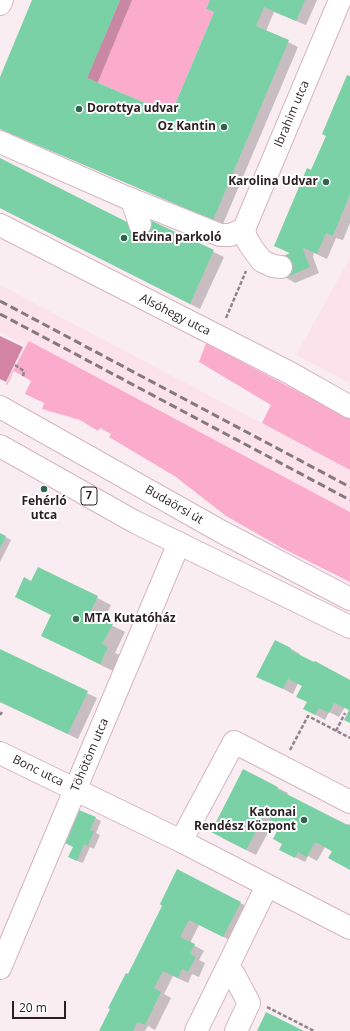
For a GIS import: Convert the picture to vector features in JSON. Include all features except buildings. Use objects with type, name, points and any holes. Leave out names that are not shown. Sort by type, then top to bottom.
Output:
[{"type":"street","points":[[0,4],[2,0]]},
{"type":"street","name":"Ibrahim utca","points":[[244,229],[340,0]]},
{"type":"street","points":[[0,142],[132,200],[220,235],[230,235],[244,229],[246,238],[262,261],[281,268]]},
{"type":"street","points":[[132,200],[140,224]]},
{"type":"street","name":"Alsóhegy utca","points":[[0,225],[290,373],[350,407]]},
{"type":"street","name":"Budaörsi út","points":[[0,407],[222,532],[350,599]]},
{"type":"street","name":"7","points":[[0,446],[135,522],[350,628]]},
{"type":"street","name":"Töhötöm utca","points":[[0,968],[179,543]]},
{"type":"street","points":[[181,841],[234,742],[350,802]]},
{"type":"street","name":"Bonc utca","points":[[0,753],[181,841],[350,928]]},
{"type":"street","points":[[196,1031],[267,886]]},
{"type":"street","points":[[226,970],[233,973],[249,1003],[236,1031]]},
{"type":"path","points":[[226,318],[248,267]]},
{"type":"path","points":[[16,365],[24,371],[23,377]]},
{"type":"path","points":[[336,731],[345,713]]},
{"type":"path","points":[[281,766],[308,716],[350,738]]},
{"type":"path","points":[[249,1003],[268,1007],[314,1031]]},
{"type":"shaded area","points":[[120,0],[210,0],[206,9],[214,12],[171,114],[87,78]]},
{"type":"shaded area","points":[[350,258],[350,383],[296,355]]},
{"type":"shaded area","points":[[0,285],[350,470],[350,512],[30,341],[26,346],[0,332]]},
{"type":"shaded area","points":[[0,336],[23,347],[6,382],[0,379]]},
{"type":"shaded area","points":[[29,341],[350,512],[350,582],[284,549],[226,516],[176,477],[109,437],[111,434],[100,428],[98,431],[80,420],[42,409],[44,403],[25,394],[31,381],[14,371],[7,385],[6,384]]},
{"type":"shaded area","points":[[206,343],[350,419],[350,470],[262,423],[271,405],[199,362]]},
{"type":"railway","points":[[0,301],[350,487]]},
{"type":"railway","points":[[0,314],[350,500]]},
{"type":"place","name":"Dorottya udvar","points":[[79,109]]},
{"type":"place","name":"Oz Kantin","points":[[224,127]]},
{"type":"place","name":"Karolina Udvar","points":[[326,182]]},
{"type":"place","name":"Edvina parkoló","points":[[124,238]]},
{"type":"place","name":"Fehérló utca","points":[[44,489]]},
{"type":"place","name":"MTA Kutatóház","points":[[76,619]]},
{"type":"place","name":"Katonai Rendész Központ","points":[[304,820]]}]
